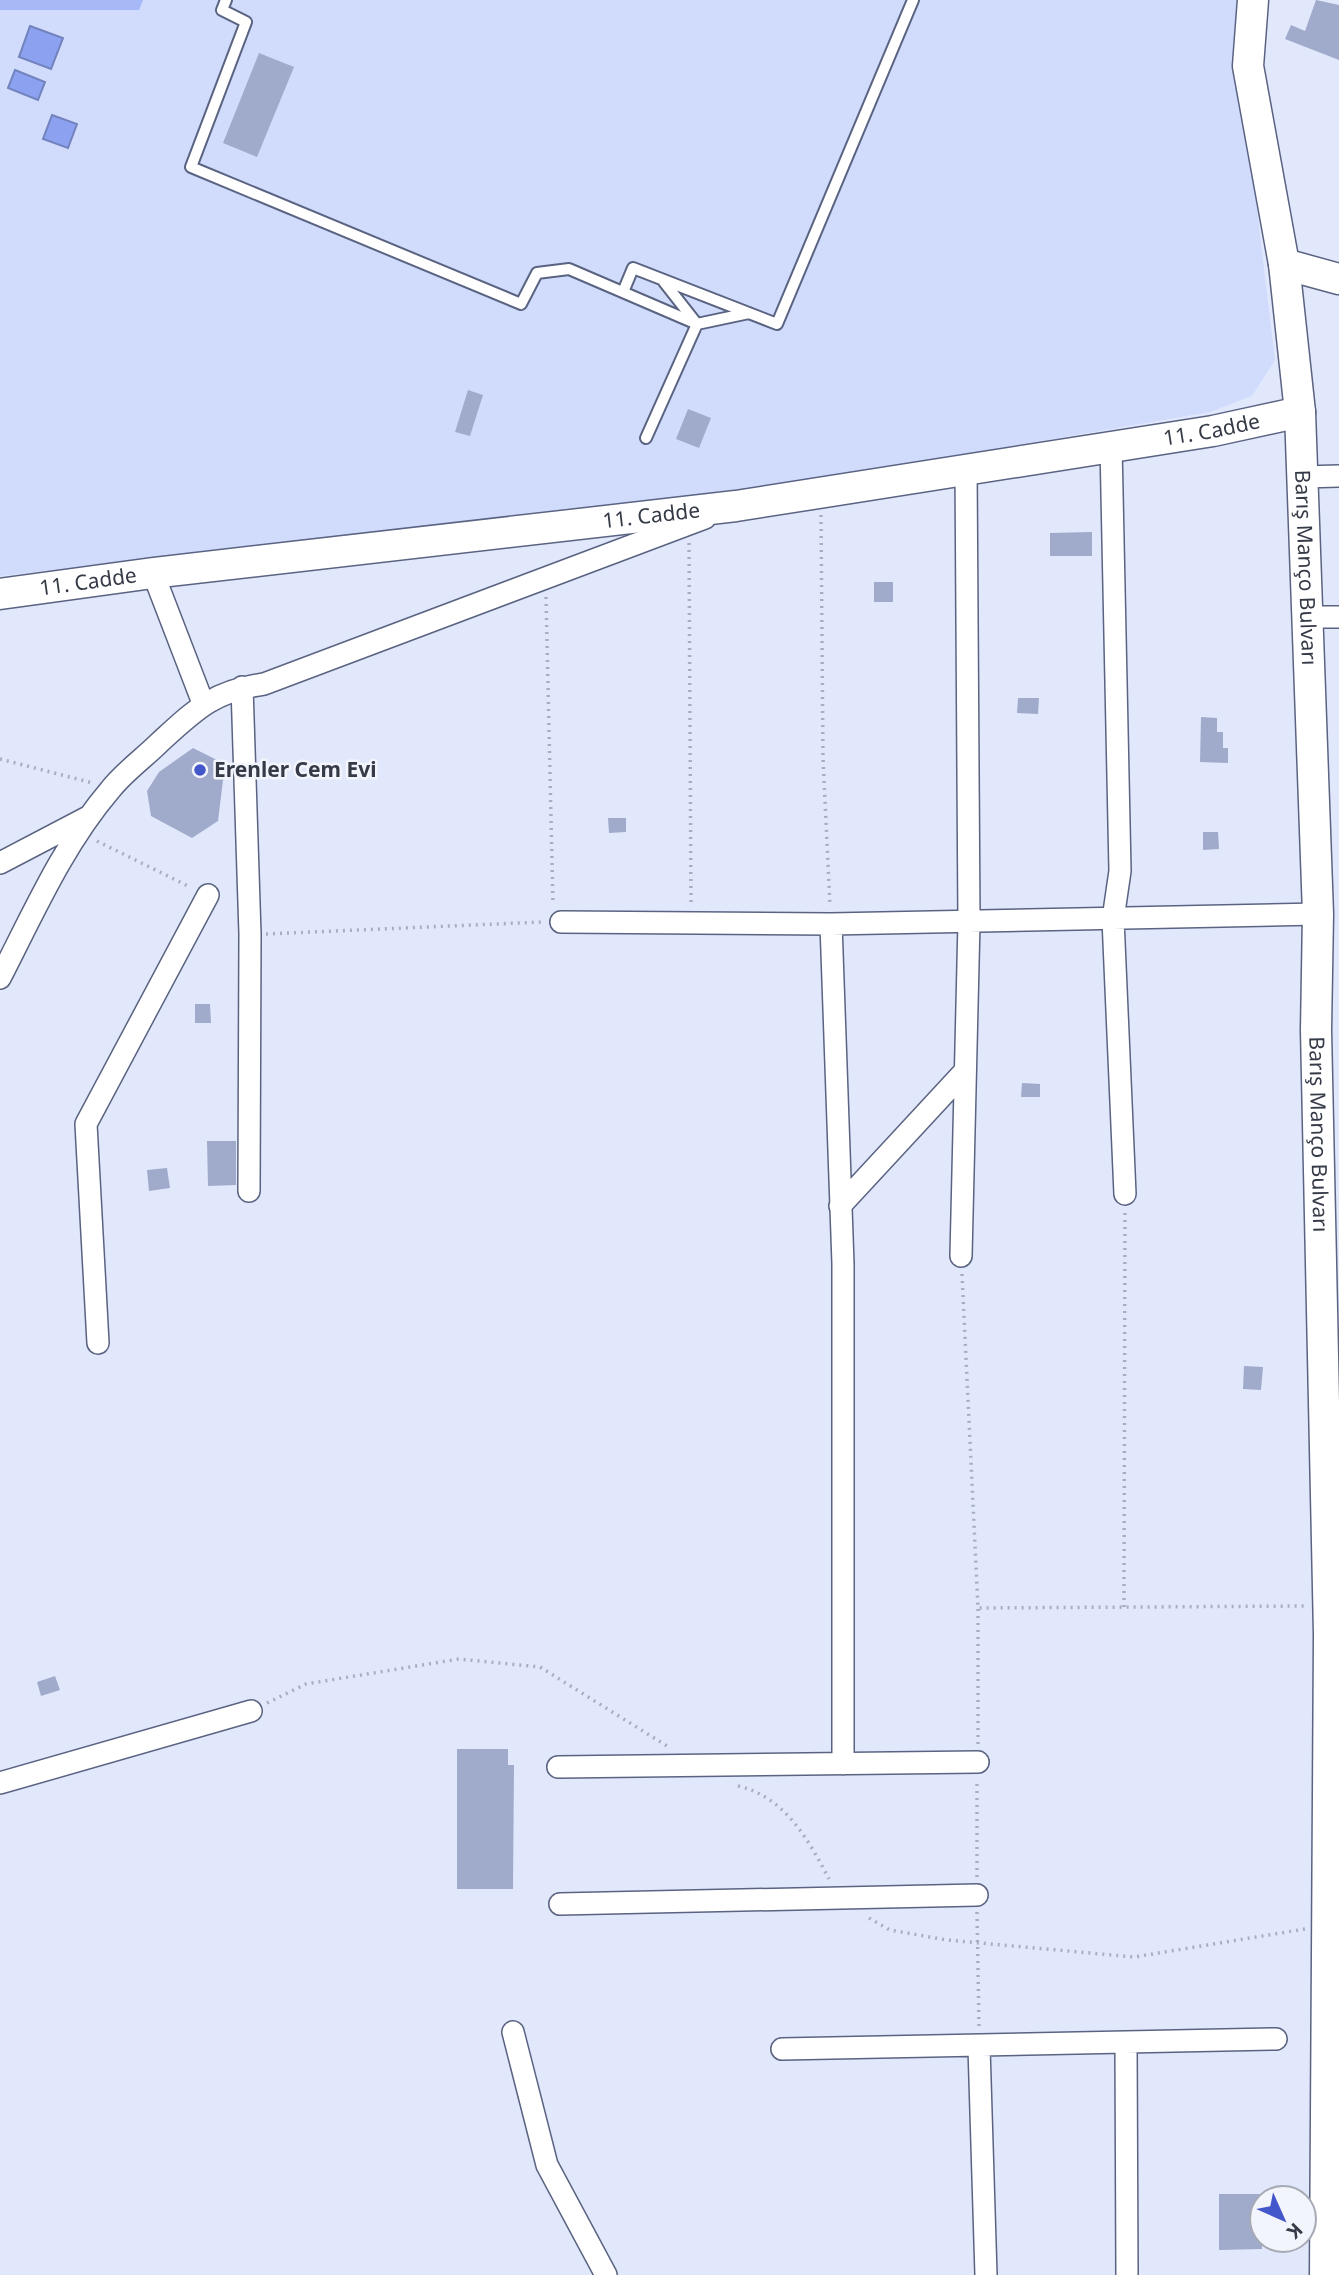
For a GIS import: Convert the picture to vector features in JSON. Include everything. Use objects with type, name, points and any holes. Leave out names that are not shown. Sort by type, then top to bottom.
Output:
[{"type":"street","name":"Barış Manço Bulvarı","points":[[1253,0],[1248,66],[1284,264],[1300,412],[1318,915],[1328,1030],[1328,1605],[1334,1635],[1328,1925],[1333,2045],[1325,2275]]},
{"type":"street","points":[[1284,264],[1339,279]]},
{"type":"street","name":"11. Cadde","points":[[0,594],[153,573],[736,506],[965,467],[1213,431],[1300,412]]},
{"type":"street","points":[[1111,446],[1120,871],[1113,919],[1125,1194]]},
{"type":"street","points":[[961,1256],[970,922],[965,467]]},
{"type":"street","points":[[1302,477],[1339,476]]},
{"type":"street","points":[[0,978],[84,824],[111,787],[203,703],[242,687],[264,684],[736,506]]},
{"type":"street","points":[[153,573],[203,703]]},
{"type":"street","points":[[1307,617],[1339,617]]},
{"type":"street","points":[[242,687],[250,934],[249,1191]]},
{"type":"street","points":[[0,863],[84,824]]},
{"type":"street","points":[[98,1343],[86,1124],[208,895]]},
{"type":"street","points":[[557,922],[831,924],[1318,915]]},
{"type":"street","points":[[831,924],[840,1206],[843,1764]]},
{"type":"street","points":[[840,1206],[965,1071]]},
{"type":"street","points":[[0,1783],[251,1711]]},
{"type":"street","points":[[558,1767],[978,1762]]},
{"type":"street","points":[[560,1904],[977,1895]]},
{"type":"street","points":[[513,2032],[547,2165],[606,2275]]},
{"type":"street","points":[[782,2049],[979,2047],[1126,2043],[1162,2039],[1175,2042],[1276,2039]]},
{"type":"street","points":[[1126,2043],[1127,2275]]},
{"type":"street","points":[[979,2047],[985,2275]]},
{"type":"lane","points":[[226,0],[222,10],[246,22],[191,167],[522,304],[537,273],[569,269],[697,324],[749,313]]},
{"type":"lane","points":[[623,292],[633,268],[777,324],[914,0]]},
{"type":"lane","points":[[662,279],[697,324]]},
{"type":"lane","points":[[646,438],[697,324]]},
{"type":"path","points":[[821,492],[823,758],[831,924]]},
{"type":"path","points":[[689,523],[691,923]]},
{"type":"path","points":[[250,934],[557,922],[546,578]]},
{"type":"path","points":[[0,759],[111,787]]},
{"type":"path","points":[[84,824],[208,895]]},
{"type":"path","points":[[1124,1607],[1125,1194]]},
{"type":"path","points":[[961,1256],[978,1608],[979,2047]]},
{"type":"path","points":[[978,1608],[1328,1605]]},
{"type":"path","points":[[251,1711],[306,1684],[459,1659],[540,1667],[682,1755],[689,1766]]},
{"type":"path","points":[[729,1783],[751,1789],[781,1808],[805,1835],[840,1898],[890,1930],[977,1942],[1134,1957],[1328,1925]]},
{"type":"shaded area","points":[[0,0],[143,0],[139,10],[0,10]]},
{"type":"shaded area","points":[[143,0],[1243,0],[1239,59],[1275,360],[1252,396],[1210,412],[738,493],[0,576],[0,10],[138,10]]},
{"type":"shaded area","points":[[30,26],[63,38],[51,69],[19,57]]},
{"type":"shaded area","points":[[15,70],[45,82],[38,100],[8,88]]},
{"type":"shaded area","points":[[52,115],[77,124],[68,148],[43,139]]},
{"type":"building","points":[[1316,0],[1339,5],[1339,60],[1285,39],[1291,25],[1305,31]]},
{"type":"building","points":[[259,53],[294,67],[257,157],[223,143]]},
{"type":"building","points":[[468,390],[483,395],[470,436],[455,432]]},
{"type":"building","points":[[688,409],[711,418],[699,448],[676,439]]},
{"type":"building","points":[[1092,532],[1092,556],[1050,556],[1050,533]]},
{"type":"building","points":[[874,582],[893,582],[893,602],[874,602]]},
{"type":"building","points":[[1018,698],[1039,698],[1038,714],[1017,713]]},
{"type":"building","points":[[1201,717],[1217,718],[1217,732],[1223,732],[1223,748],[1228,748],[1228,763],[1200,762]]},
{"type":"building","points":[[193,748],[225,764],[218,821],[192,838],[151,816],[147,791],[159,772]]},
{"type":"building","points":[[608,818],[626,818],[626,832],[609,833]]},
{"type":"building","points":[[1203,832],[1218,832],[1219,849],[1203,850]]},
{"type":"building","points":[[195,1004],[210,1004],[211,1023],[195,1023]]},
{"type":"building","points":[[1022,1083],[1040,1084],[1040,1097],[1021,1097]]},
{"type":"building","points":[[207,1141],[236,1141],[236,1185],[208,1186]]},
{"type":"building","points":[[167,1168],[170,1188],[149,1191],[147,1170]]},
{"type":"building","points":[[1244,1366],[1263,1367],[1261,1390],[1243,1389]]},
{"type":"building","points":[[55,1676],[60,1690],[41,1696],[37,1682]]},
{"type":"building","points":[[457,1749],[508,1749],[508,1765],[514,1765],[513,1889],[457,1889]]},
{"type":"building","points":[[1219,2194],[1248,2194],[1248,2249],[1219,2250]]},
{"type":"place","name":"Erenler Cem Evi","points":[[200,770]]}]
